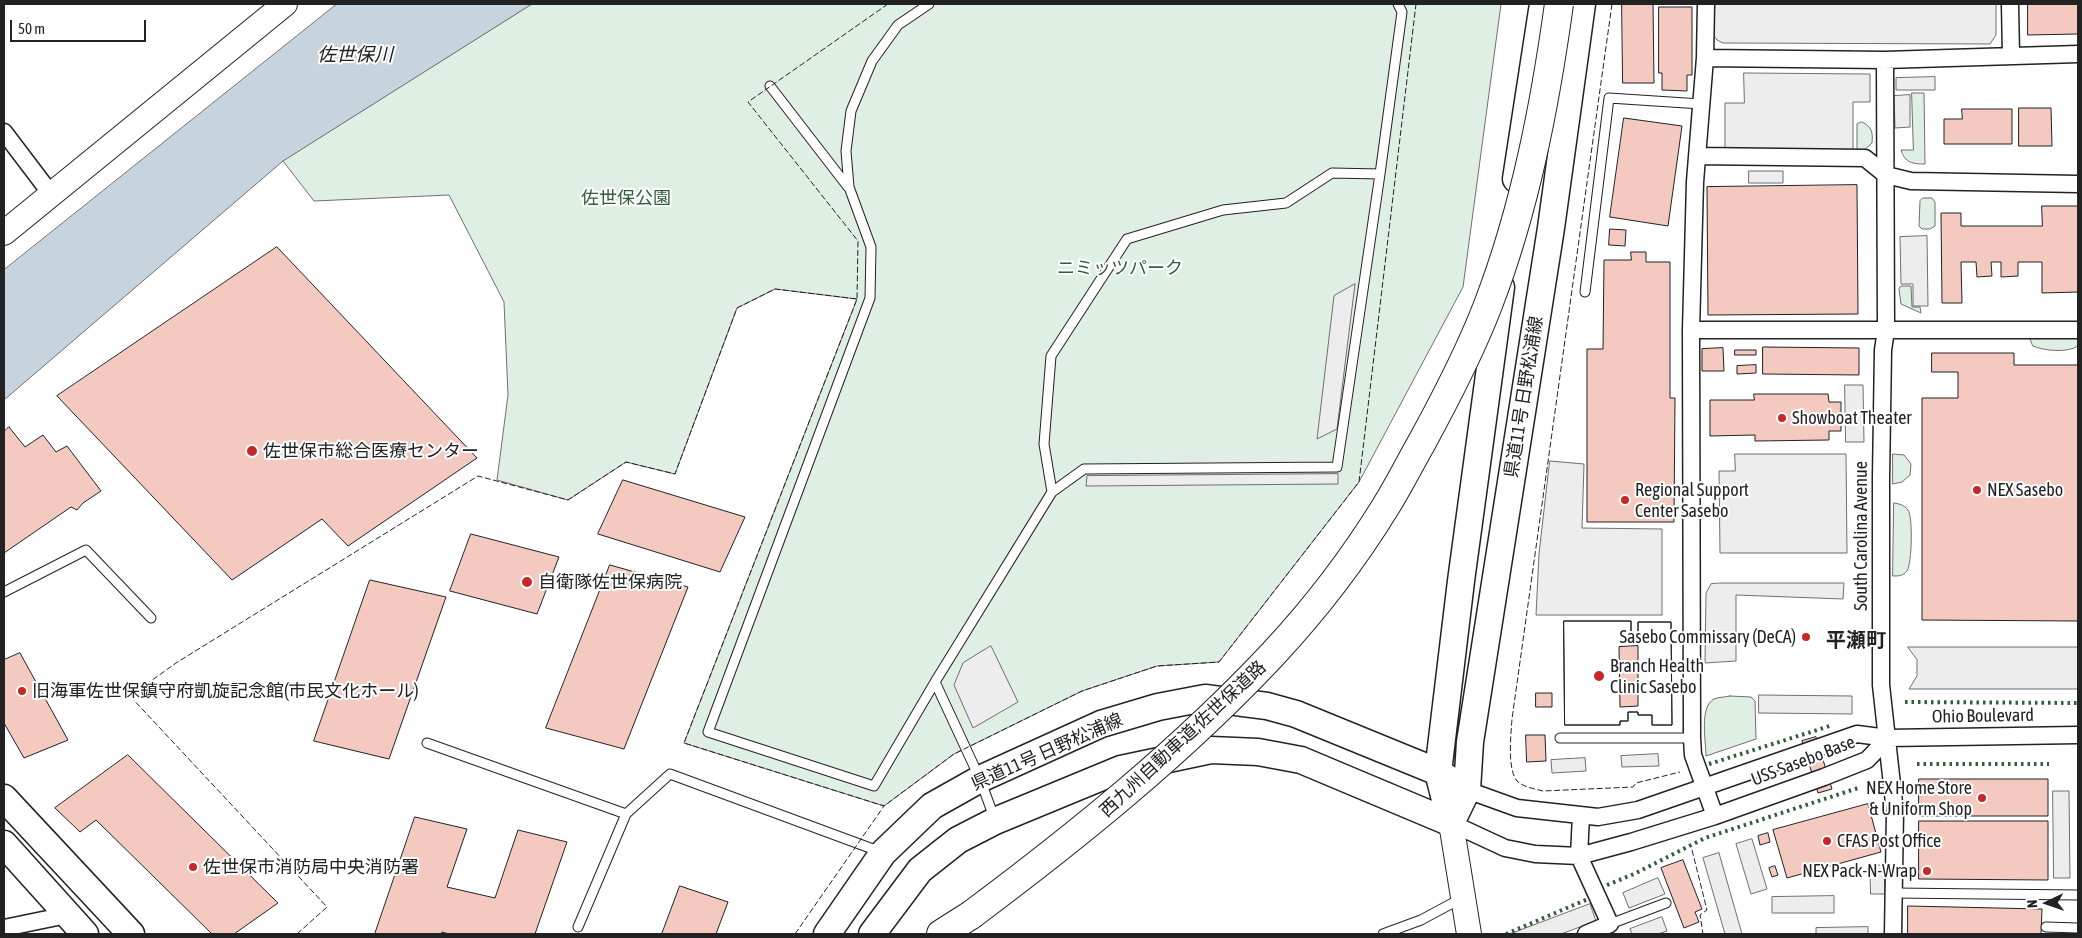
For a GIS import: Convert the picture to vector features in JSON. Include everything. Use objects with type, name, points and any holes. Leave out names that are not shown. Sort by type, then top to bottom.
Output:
[{"type":"highway","name":"西九州自動車道;佐世保道路","points":[[946,934],[1088,826],[1206,722],[1275,652],[1333,582],[1386,506],[1451,389],[1488,305],[1514,224],[1535,139],[1559,4]]},
{"type":"highway","name":"西九州自動車道;佐世保道路","points":[[941,934],[971,916]]},
{"type":"main road","name":"県道11号 日野松浦線","points":[[1451,823],[1438,772],[1494,333],[1526,102],[1543,4]]},
{"type":"main road","name":"県道11号 日野松浦線","points":[[1451,823],[1467,790],[1470,742],[1551,228],[1582,4]]},
{"type":"main road","name":"県道11号 日野松浦線","points":[[827,934],[883,853],[932,806],[980,779],[1101,724],[1158,707],[1205,698],[1267,706],[1296,714],[1438,772],[1467,790]]},
{"type":"main road","points":[[872,934],[920,870],[958,840],[995,821],[1121,769],[1211,750],[1258,752],[1301,760],[1451,823]]},
{"type":"main road","points":[[4,798],[131,934]]},
{"type":"main road","points":[[4,844],[66,924],[85,934]]},
{"type":"main road","points":[[66,924],[92,893]]},
{"type":"street","points":[[4,233],[285,4]]},
{"type":"street","points":[[1706,4],[1705,58],[1697,156],[1691,330],[1692,755],[1715,816]]},
{"type":"street","points":[[2010,4],[2011,56]]},
{"type":"street","points":[[1705,58],[1885,60],[2078,54]]},
{"type":"street","name":"South Carolina Avenue","points":[[1885,60],[1886,330],[1881,486],[1881,685],[1895,812],[1893,934]]},
{"type":"street","points":[[4,132],[51,194]]},
{"type":"street","points":[[1697,156],[1865,158],[1886,175],[1911,181],[2078,184]]},
{"type":"street","points":[[1691,330],[2078,330]]},
{"type":"street","name":"USS Sasebo Base","points":[[1467,790],[1517,808],[1598,816],[1638,810],[1857,734],[1888,738]]},
{"type":"street","name":"Ohio Boulevard","points":[[1888,738],[2078,735]]},
{"type":"street","name":"USS Sasebo Base","points":[[1451,823],[1505,848],[1535,854],[1579,856],[1715,816],[1867,760],[1888,738]]},
{"type":"street","points":[[1581,815],[1579,856],[1610,924],[1586,934]]},
{"type":"street","points":[[1451,823],[1469,934]]},
{"type":"street","points":[[4,928],[66,924]]},
{"type":"lane","points":[[929,4],[898,26],[872,61],[851,110],[846,151],[849,187],[871,247],[870,298],[708,732],[874,786],[935,682],[1052,492],[1084,470],[1337,468],[1402,12],[1398,4]]},
{"type":"lane","points":[[770,86],[849,187]]},
{"type":"lane","points":[[1585,292],[1609,98],[1701,104]]},
{"type":"lane","points":[[1052,492],[1044,444],[1051,356],[1127,239],[1223,210],[1286,203],[1332,173],[1380,174]]},
{"type":"lane","points":[[4,592],[86,550],[152,618]]},
{"type":"lane","points":[[935,682],[980,779],[995,821]]},
{"type":"lane","points":[[1560,738],[1692,738]]},
{"type":"lane","points":[[427,743],[626,814]]},
{"type":"lane","points":[[578,927],[626,814],[670,774],[883,853]]},
{"type":"lane","points":[[1894,893],[2078,895]]},
{"type":"lane","points":[[1383,934],[1421,920],[1462,898]]},
{"type":"lane","points":[[1610,924],[1666,903]]},
{"type":"lane","points":[[2046,927],[2078,928]]},
{"type":"green space","name":"ニミッツパーク","points":[[532,4],[1501,4],[1463,287],[1359,482],[1219,662],[1157,666],[1082,691],[954,754],[884,806],[684,743],[857,299],[775,289],[737,308],[675,474],[626,462],[568,500],[497,480],[508,395],[504,302],[449,195],[314,201],[283,161]]},
{"type":"green space","points":[[1912,93],[1924,93],[1925,164],[1910,162],[1905,158],[1901,150],[1913,150]]},
{"type":"green space","points":[[1862,122],[1870,128],[1872,143],[1862,152],[1857,150],[1857,124]]},
{"type":"green space","points":[[1923,198],[1932,198],[1935,202],[1935,226],[1930,229],[1922,229],[1919,226],[1920,201]]},
{"type":"green space","points":[[1901,286],[1911,286],[1912,307],[1920,307],[1921,313],[1901,304],[1899,289]]},
{"type":"green space","points":[[2030,338],[2078,338],[2078,346],[2068,350],[2043,349],[2033,346]]},
{"type":"green space","points":[[1893,454],[1904,455],[1911,464],[1910,475],[1902,482],[1893,484]]},
{"type":"green space","points":[[1894,503],[1905,507],[1910,514],[1911,540],[1907,571],[1904,574],[1893,576]]},
{"type":"green space","points":[[1730,696],[1751,697],[1755,701],[1756,739],[1706,756],[1704,725],[1706,709],[1714,699]]},
{"type":"shaded area","points":[[1712,4],[1996,4],[1996,35],[1990,44],[1723,43],[1717,40],[1712,33]]},
{"type":"shaded area","points":[[1744,73],[1870,74],[1870,102],[1853,102],[1853,150],[1725,149],[1725,103],[1744,103]]},
{"type":"shaded area","points":[[1935,77],[1935,90],[1896,90],[1896,78]]},
{"type":"shaded area","points":[[1910,95],[1910,127],[1895,128],[1894,96]]},
{"type":"shaded area","points":[[1749,171],[1783,171],[1783,183],[1749,183]]},
{"type":"shaded area","points":[[1927,236],[1928,306],[1913,306],[1913,284],[1901,284],[1900,237]]},
{"type":"shaded area","points":[[1355,284],[1337,429],[1317,439],[1334,296]]},
{"type":"shaded area","points":[[1845,385],[1863,385],[1864,442],[1846,442]]},
{"type":"shaded area","points":[[1735,454],[1846,454],[1847,553],[1720,553],[1719,471],[1735,471]]},
{"type":"shaded area","points":[[1550,461],[1584,464],[1582,528],[1662,529],[1662,615],[1536,615],[1539,554]]},
{"type":"shaded area","points":[[1338,474],[1338,484],[1086,486],[1087,476]]},
{"type":"shaded area","points":[[1844,583],[1843,599],[1736,595],[1736,661],[1705,663],[1706,593],[1711,584]]},
{"type":"shaded area","points":[[991,646],[1018,702],[973,728],[954,685],[963,663]]},
{"type":"shaded area","points":[[1908,647],[2078,647],[2078,689],[1909,689],[1917,676],[1917,660]]},
{"type":"shaded area","points":[[1759,695],[1852,696],[1852,714],[1759,713]]},
{"type":"shaded area","points":[[1658,754],[1659,766],[1622,767],[1621,756]]},
{"type":"shaded area","points":[[1585,758],[1586,771],[1552,773],[1551,760]]},
{"type":"shaded area","points":[[2053,791],[2069,791],[2070,878],[2054,878]]},
{"type":"shaded area","points":[[1752,839],[1767,889],[1751,894],[1736,844]]},
{"type":"shaded area","points":[[1719,853],[1742,934],[1725,934],[1703,858]]},
{"type":"shaded area","points":[[1870,865],[1884,865],[1885,894],[1871,894]]},
{"type":"shaded area","points":[[1658,878],[1665,894],[1629,908],[1623,893]]},
{"type":"shaded area","points":[[1834,896],[1834,913],[1772,913],[1772,897]]},
{"type":"shaded area","points":[[1590,904],[1596,921],[1561,934],[1510,934]]},
{"type":"shaded area","points":[[1662,917],[1667,931],[1658,934],[1632,934],[1630,929]]},
{"type":"shaded area","points":[[1868,927],[1868,934],[1816,934],[1816,928]]},
{"type":"water","name":"佐世保川","points":[[337,4],[532,4],[283,161],[4,400],[4,270]]},
{"type":"building","points":[[1622,4],[1653,4],[1654,83],[1623,83]]},
{"type":"building","points":[[2028,4],[2078,4],[2078,34],[2028,35]]},
{"type":"building","points":[[1659,7],[1692,7],[1692,75],[1687,75],[1687,91],[1662,90],[1662,73],[1659,73]]},
{"type":"building","points":[[2019,108],[2051,108],[2052,146],[2019,146]]},
{"type":"building","points":[[1962,109],[2012,109],[2012,144],[1944,144],[1944,119],[1962,119]]},
{"type":"building","points":[[1624,118],[1682,126],[1668,226],[1610,217]]},
{"type":"building","points":[[1857,185],[1858,314],[1708,315],[1707,187]]},
{"type":"building","points":[[2042,206],[2078,206],[2078,292],[2042,293],[2042,262],[2018,262],[2018,276],[2001,277],[2001,262],[1991,262],[1992,276],[1977,277],[1976,262],[1961,262],[1962,303],[1942,303],[1941,213],[1961,213],[1961,226],[2042,226]]},
{"type":"building","points":[[1610,229],[1626,230],[1625,246],[1609,245]]},
{"type":"building","points":[[277,247],[477,458],[348,546],[322,519],[232,580],[57,396]]},
{"type":"building","points":[[1631,252],[1646,252],[1646,262],[1670,262],[1670,398],[1675,398],[1674,522],[1587,522],[1587,349],[1603,349],[1604,260],[1631,260]]},
{"type":"building","points":[[1763,347],[1859,348],[1859,375],[1763,374]]},
{"type":"building","points":[[1723,348],[1724,371],[1702,371],[1702,349]]},
{"type":"building","points":[[1735,350],[1756,350],[1756,355],[1735,355]]},
{"type":"building","points":[[1932,353],[2014,353],[2014,365],[2078,365],[2078,621],[1922,620],[1922,398],[1958,398],[1958,372],[1932,372]]},
{"type":"building","points":[[1756,365],[1756,373],[1737,374],[1737,366]]},
{"type":"building","points":[[1754,394],[1828,394],[1829,402],[1841,402],[1841,431],[1829,431],[1829,440],[1755,441],[1755,435],[1710,436],[1710,400],[1754,400]]},
{"type":"building","points":[[9,427],[25,447],[43,435],[56,452],[67,446],[101,491],[83,503],[77,510],[71,507],[4,553],[4,432]]},
{"type":"building","points":[[623,480],[745,517],[720,572],[598,534]]},
{"type":"building","points":[[471,534],[559,557],[537,614],[450,591]]},
{"type":"building","points":[[610,565],[688,587],[624,749],[546,728]]},
{"type":"building","points":[[370,580],[446,597],[389,759],[314,741]]},
{"type":"building","points":[[1564,621],[1631,621],[1631,642],[1638,642],[1638,622],[1671,622],[1672,725],[1652,725],[1652,715],[1638,715],[1638,712],[1628,712],[1628,721],[1620,721],[1620,725],[1565,725]],"holes":[[[1638,646],[1638,706],[1620,707],[1619,647]]]},
{"type":"building","points":[[1564,621],[1631,621],[1631,642],[1638,642],[1638,622],[1671,622],[1672,725],[1652,725],[1652,715],[1638,715],[1638,712],[1628,712],[1628,721],[1620,721],[1620,725],[1565,725]]},
{"type":"building","name":"旧海軍佐世保鎮守府凱旋記念館(市民文化ホール)","points":[[20,653],[68,740],[24,758],[4,723],[4,660]]},
{"type":"building","points":[[1536,693],[1552,693],[1552,707],[1536,707]]},
{"type":"building","points":[[1526,735],[1545,735],[1546,761],[1527,762]]},
{"type":"building","points":[[1816,737],[1832,789],[1818,793],[1802,741]]},
{"type":"building","name":"佐世保市消防局中央消防署","points":[[128,755],[278,903],[234,934],[212,934],[96,820],[80,832],[55,808]]},
{"type":"building","points":[[1919,779],[2048,779],[2048,816],[1919,816]]},
{"type":"building","name":"CFAS Post Office","points":[[1868,804],[1881,852],[1787,878],[1773,830]]},
{"type":"building","points":[[415,817],[467,829],[447,887],[495,898],[518,830],[567,842],[535,934],[449,934],[442,932],[441,934],[375,934]]},
{"type":"building","points":[[1919,821],[2048,821],[2048,880],[1919,879]]},
{"type":"building","points":[[1768,833],[1770,842],[1760,845],[1758,836]]},
{"type":"building","points":[[1683,860],[1702,909],[1695,912],[1699,922],[1684,928],[1661,868]]},
{"type":"building","points":[[1775,866],[1778,875],[1772,877],[1769,868]]},
{"type":"building","points":[[680,886],[728,902],[716,934],[662,934]]},
{"type":"building","points":[[1908,906],[2042,909],[2041,934],[1908,934]]},
{"type":"hedge","points":[[1905,702],[2078,703]]},
{"type":"hedge","points":[[1709,764],[1833,725]]},
{"type":"hedge","points":[[1917,764],[2049,764]]},
{"type":"hedge","points":[[1607,885],[1634,874],[1705,838],[1858,788]]},
{"type":"hedge","points":[[1506,934],[1588,899]]},
{"type":"fence","points":[[888,4],[748,102],[858,241],[857,299],[684,743],[884,806],[954,754],[1082,691],[1157,666],[1219,662],[1359,482],[1416,4]]},
{"type":"fence","points":[[1612,4],[1512,719],[1511,760],[1514,776],[1517,781],[1543,791],[1633,787],[1636,783],[1680,772]]},
{"type":"fence","points":[[297,934],[327,907],[130,696],[176,663],[478,476],[568,500],[626,462],[675,474],[737,308],[775,289],[857,299],[857,301]]},
{"type":"fence","points":[[795,934],[884,806],[882,805]]},
{"type":"fence","points":[[1692,850],[1707,910],[1700,915],[1703,934]]},
{"type":"place","name":"Showboat Theater","points":[[1782,418]]},
{"type":"place","name":"佐世保市総合医療センター","points":[[252,451]]},
{"type":"place","name":"NEX Sasebo","points":[[1977,490]]},
{"type":"place","name":"Regional Support Center Sasebo","points":[[1625,500]]},
{"type":"place","name":"自衛隊佐世保病院","points":[[527,582]]},
{"type":"place","name":"Sasebo Commissary (DeCA)","points":[[1806,637]]},
{"type":"place","name":"Branch Health Clinic Sasebo","points":[[1599,676]]},
{"type":"place","name":"旧海軍佐世保鎮守府凱旋記念館(市民文化ホール)","points":[[22,691]]},
{"type":"place","name":"NEX Home Store & Uniform Shop","points":[[1982,798]]},
{"type":"place","name":"CFAS Post Office","points":[[1827,841]]},
{"type":"place","name":"佐世保市消防局中央消防署","points":[[193,867]]},
{"type":"place","name":"NEX Pack-N-Wrap","points":[[1927,871]]},
{"type":"district","name":"平瀬町","points":[[1856,641]]},
{"type":"park label","name":"佐世保公園","points":[[626,198]]}]
